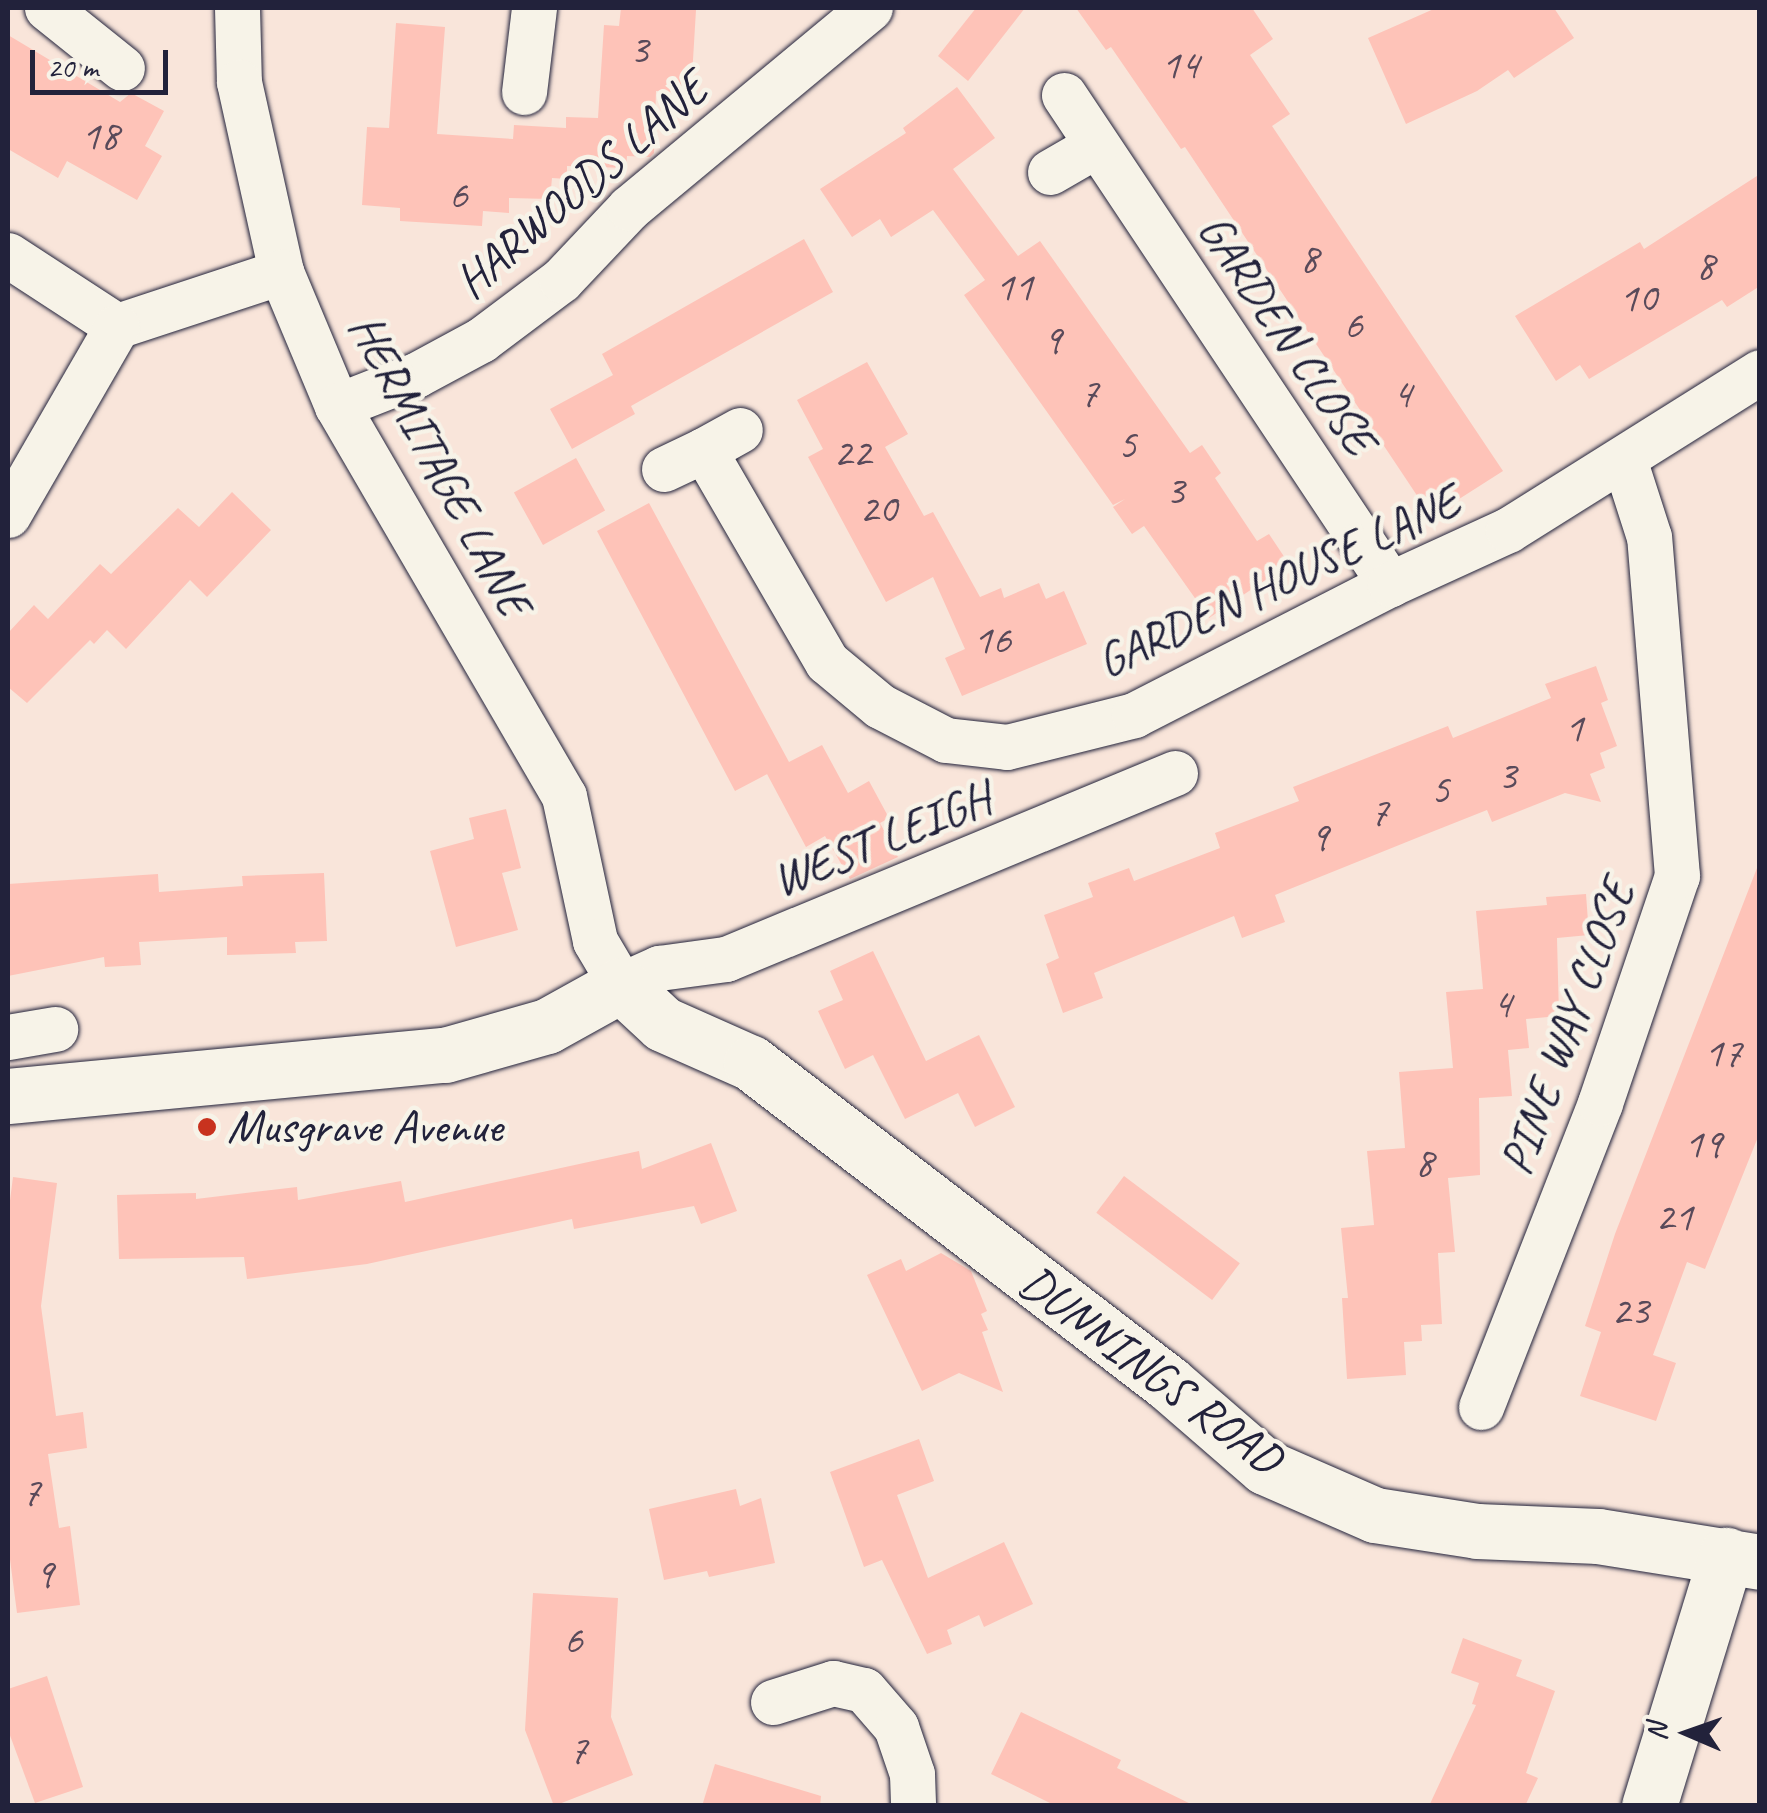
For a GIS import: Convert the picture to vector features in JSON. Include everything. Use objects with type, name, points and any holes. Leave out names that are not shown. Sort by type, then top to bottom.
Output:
[{"type":"street","points":[[47,8],[122,68]]},
{"type":"street","name":"HERMITAGE LANE","points":[[237,8],[239,82],[281,272],[337,406],[564,796],[595,941],[621,985]]},
{"type":"street","points":[[524,92],[534,8]]},
{"type":"street","name":"HARWOODS LANE","points":[[337,406],[416,374],[482,340],[561,280],[629,208],[870,8]]},
{"type":"street","name":"GARDEN CLOSE","points":[[1064,96],[1390,584]]},
{"type":"street","points":[[1050,172],[1095,146]]},
{"type":"street","points":[[8,255],[117,326]]},
{"type":"street","points":[[8,515],[117,326],[281,272]]},
{"type":"street","name":"GARDEN HOUSE LANE","points":[[703,450],[828,662],[880,706],[946,740],[1006,747],[1134,715],[1390,584],[1508,530],[1760,372]]},
{"type":"street","name":"PINE WAY CLOSE","points":[[1500,1396],[1678,876],[1648,537],[1624,459]]},
{"type":"street","name":"WEST LEIGH","points":[[621,985],[659,968],[726,960],[1176,774]]},
{"type":"street","points":[[8,1096],[445,1055],[546,1026],[621,985]]},
{"type":"street","name":"DUNNINGS ROAD","points":[[621,985],[664,1024],[751,1063],[1168,1384],[1265,1467],[1375,1515],[1477,1531],[1598,1536],[1743,1558]]},
{"type":"street","points":[[8,1037],[55,1029]]},
{"type":"street","points":[[1649,1806],[1743,1558]]},
{"type":"street","points":[[773,1702],[832,1683],[864,1690],[896,1726],[912,1774],[913,1806]]},
{"type":"building","points":[[621,8],[696,10],[691,93],[656,91],[654,153],[650,157],[627,156],[626,168],[567,166],[567,179],[552,178],[550,199],[509,198],[509,213],[483,211],[482,226],[400,221],[400,208],[362,205],[367,127],[389,128],[396,23],[445,27],[437,134],[513,139],[514,125],[566,128],[566,117],[598,118],[604,25],[619,26]]},
{"type":"building","points":[[976,8],[1025,8],[968,81],[938,56]]},
{"type":"building","points":[[1076,8],[1252,8],[1273,39],[1250,55],[1290,114],[1272,126],[1503,471],[1445,508],[1436,493],[1422,503],[1185,147],[1181,149],[1111,47],[1106,50]]},
{"type":"building","points":[[1436,8],[1554,8],[1574,38],[1514,78],[1508,70],[1477,91],[1406,124],[1368,38]]},
{"type":"building","points":[[8,35],[120,102],[131,93],[164,111],[145,146],[162,156],[137,200],[67,161],[58,178],[8,149]]},
{"type":"building","points":[[957,87],[995,138],[953,169],[1018,256],[1040,241],[1190,453],[1202,445],[1221,473],[1215,478],[1257,541],[1269,534],[1289,564],[1209,618],[1144,526],[1132,534],[1113,507],[1125,499],[1113,505],[964,295],[985,280],[933,210],[891,237],[880,219],[852,237],[820,189],[906,133],[903,128]]},
{"type":"building","points":[[1760,174],[1760,286],[1727,307],[1722,300],[1589,379],[1580,365],[1556,381],[1515,316],[1640,242],[1644,249]]},
{"type":"building","points":[[804,239],[833,292],[631,406],[635,414],[572,449],[550,409],[613,375],[602,354]]},
{"type":"building","points":[[867,362],[908,434],[885,447],[924,516],[933,512],[980,597],[1001,588],[1004,598],[1039,583],[1046,599],[1064,591],[1087,644],[962,696],[945,658],[965,649],[933,577],[886,602],[808,457],[823,449],[797,400]]},
{"type":"building","points":[[576,458],[605,510],[543,545],[514,492]]},
{"type":"building","points":[[232,492],[271,530],[207,597],[190,580],[126,649],[107,630],[94,644],[90,640],[27,703],[8,687],[8,633],[34,605],[48,619],[100,564],[111,574],[178,508],[199,527]]},
{"type":"building","points":[[649,503],[789,762],[822,745],[848,793],[869,781],[889,818],[880,823],[898,857],[850,879],[825,836],[806,847],[767,774],[735,791],[597,531]]},
{"type":"building","points":[[1596,666],[1608,700],[1601,703],[1617,746],[1600,753],[1605,768],[1590,774],[1601,802],[1565,793],[1492,822],[1487,810],[1275,895],[1285,922],[1242,938],[1234,916],[1094,973],[1103,998],[1063,1013],[1046,964],[1059,958],[1044,915],[1093,897],[1088,883],[1129,868],[1134,881],[1220,848],[1215,833],[1299,801],[1293,787],[1448,726],[1453,738],[1551,698],[1545,684]]},
{"type":"building","points":[[506,809],[521,868],[502,873],[518,930],[456,947],[430,851],[474,839],[469,818]]},
{"type":"building","points":[[1757,868],[1760,1132],[1705,1269],[1687,1262],[1653,1355],[1676,1363],[1656,1421],[1580,1396],[1601,1332],[1585,1326],[1615,1234]]},
{"type":"building","points":[[324,873],[327,941],[295,942],[296,953],[227,955],[227,937],[139,942],[141,965],[105,967],[104,957],[8,976],[8,884],[158,874],[159,892],[243,886],[242,876]]},
{"type":"building","points":[[1586,894],[1589,935],[1557,938],[1559,1016],[1526,1019],[1529,1048],[1508,1050],[1512,1096],[1479,1098],[1480,1175],[1448,1178],[1455,1252],[1438,1253],[1442,1324],[1421,1325],[1422,1341],[1404,1342],[1406,1375],[1347,1379],[1342,1298],[1348,1298],[1341,1228],[1374,1225],[1367,1151],[1405,1148],[1399,1072],[1453,1068],[1446,992],[1483,989],[1476,911],[1547,905],[1546,897]]},
{"type":"building","points":[[873,951],[926,1061],[979,1035],[1015,1107],[975,1127],[958,1093],[905,1119],[873,1055],[845,1069],[818,1011],[843,1000],[830,971]]},
{"type":"building","points":[[711,1143],[737,1211],[701,1224],[694,1206],[574,1229],[572,1219],[367,1264],[247,1279],[244,1257],[119,1259],[117,1195],[196,1193],[196,1199],[297,1187],[298,1200],[401,1181],[405,1202],[639,1151],[642,1169]]},
{"type":"building","points":[[1124,1176],[1240,1263],[1212,1300],[1096,1213]]},
{"type":"building","points":[[13,1177],[57,1183],[41,1306],[56,1416],[83,1412],[87,1448],[48,1454],[59,1528],[70,1526],[80,1605],[17,1613],[8,1544],[8,1216]]},
{"type":"building","points":[[941,1253],[971,1271],[987,1311],[981,1314],[988,1330],[982,1332],[1003,1392],[959,1373],[922,1391],[867,1275],[901,1259],[906,1271]]},
{"type":"building","points":[[919,1439],[934,1481],[897,1495],[928,1578],[1004,1542],[1033,1604],[984,1627],[979,1615],[947,1630],[952,1644],[927,1654],[882,1560],[864,1567],[830,1472]]},
{"type":"building","points":[[736,1489],[740,1506],[761,1498],[775,1563],[709,1577],[707,1571],[664,1580],[649,1509]]},
{"type":"building","points":[[533,1593],[618,1598],[611,1717],[633,1775],[554,1806],[525,1730]]},
{"type":"building","points":[[1463,1638],[1522,1660],[1516,1676],[1555,1691],[1526,1773],[1538,1778],[1525,1806],[1429,1806],[1476,1705],[1472,1704],[1479,1683],[1451,1673]]},
{"type":"building","points":[[47,1676],[83,1787],[35,1803],[8,1730],[8,1689]]},
{"type":"building","points":[[1021,1712],[1121,1760],[1117,1768],[1195,1806],[1056,1806],[991,1774]]},
{"type":"building","points":[[715,1764],[821,1796],[820,1806],[702,1806]]},
{"type":"place","name":"Musgrave Avenue","points":[[207,1127]]}]
